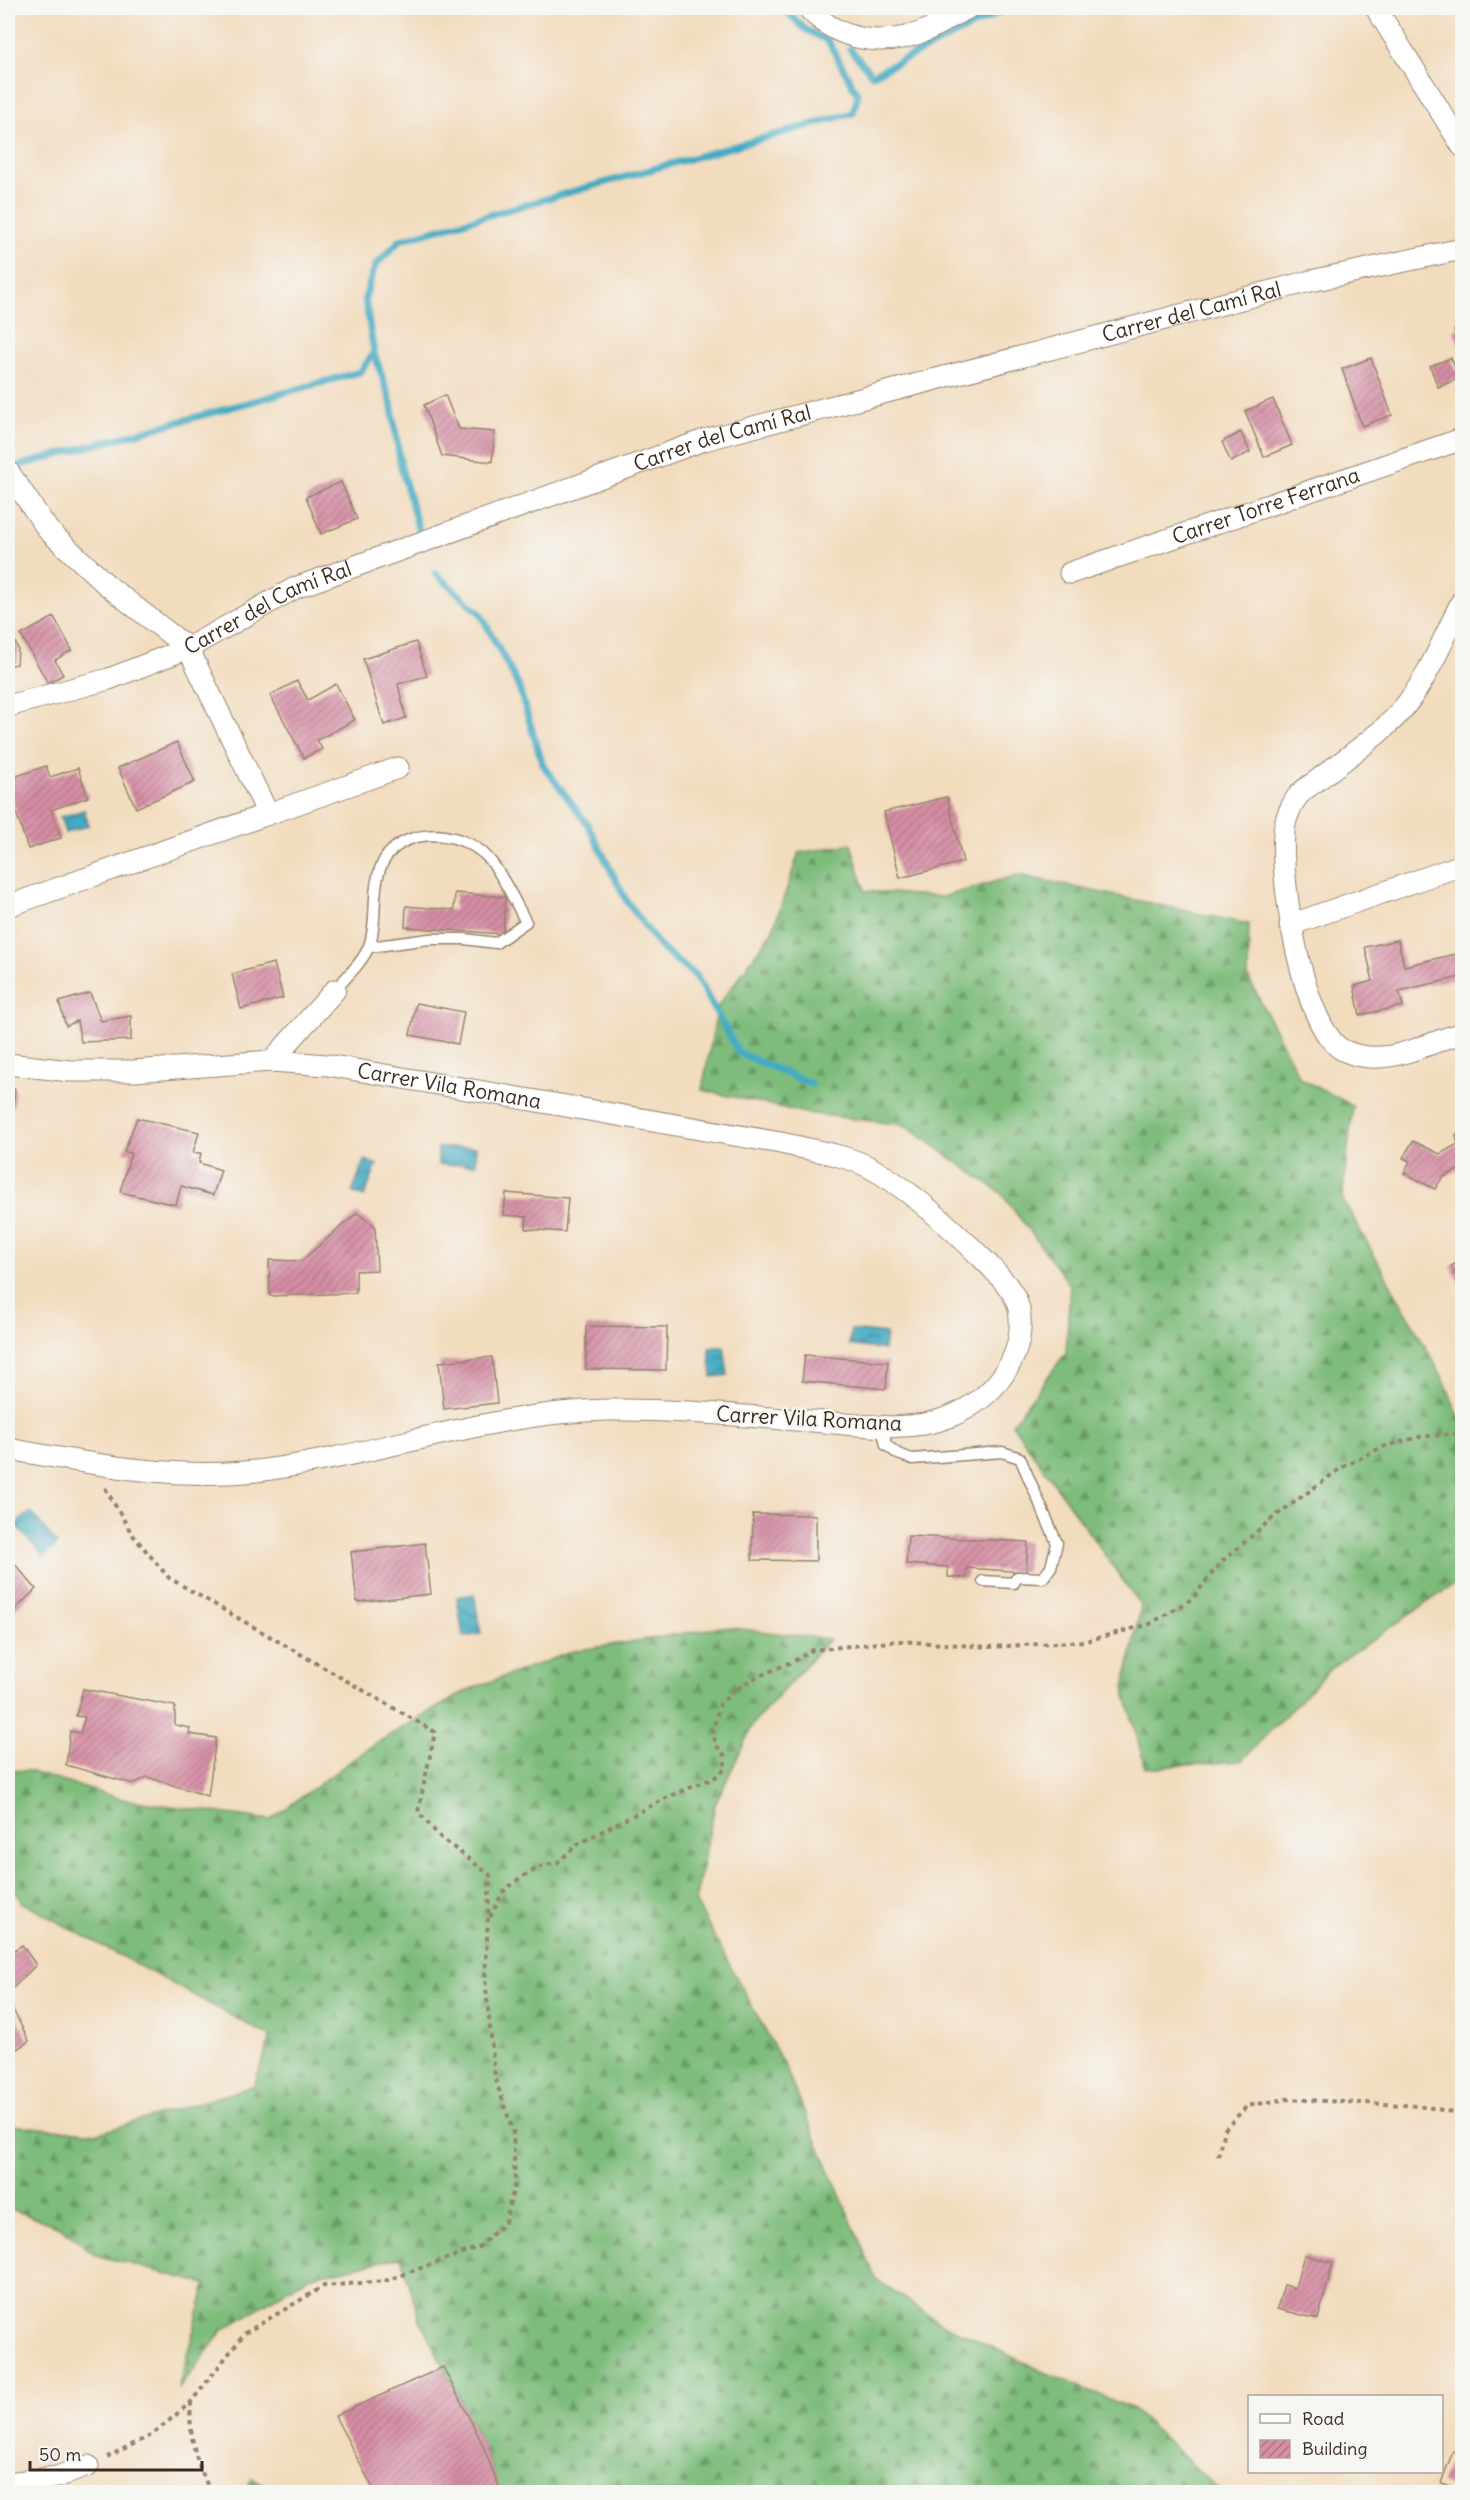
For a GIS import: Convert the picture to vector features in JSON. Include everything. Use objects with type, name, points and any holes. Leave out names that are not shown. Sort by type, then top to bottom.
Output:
[{"type":"street","points":[[808,8],[820,21],[840,33],[866,40],[893,39],[926,30],[968,8]]},
{"type":"street","points":[[1376,8],[1462,146]]},
{"type":"street","name":"Carrer del Camí Ral","points":[[8,706],[110,679],[188,648],[296,588],[704,440],[1306,282],[1462,249]]},
{"type":"street","name":"Carrer Torre Ferrana","points":[[1070,573],[1462,440]]},
{"type":"street","points":[[8,471],[48,530],[108,586],[188,648],[268,814]]},
{"type":"street","points":[[1462,601],[1408,704],[1384,728],[1298,796],[1285,824],[1283,866],[1290,925],[1303,977],[1323,1027],[1342,1050],[1366,1059],[1388,1058],[1462,1033]]},
{"type":"street","points":[[8,906],[398,768]]},
{"type":"street","points":[[1290,925],[1462,865]]},
{"type":"street","points":[[272,1061],[335,990]]},
{"type":"street","name":"Carrer Vila Romana","points":[[8,1064],[70,1071],[134,1071],[272,1061],[327,1065],[781,1143],[826,1153],[866,1166],[899,1185],[941,1222],[1006,1283],[1018,1307],[1020,1332],[1011,1362],[998,1385],[975,1405],[946,1418],[914,1425],[882,1425],[690,1412],[606,1410],[526,1417],[320,1461],[260,1471],[203,1474],[158,1473],[8,1449]]},
{"type":"street","points":[[8,2483],[57,2477],[88,2466]]},
{"type":"lane","points":[[335,990],[369,947],[380,867],[394,848],[410,837],[440,836],[472,845],[489,859],[526,922],[496,943],[429,939],[369,947]]},
{"type":"lane","points":[[882,1425],[886,1445],[898,1454],[912,1459],[1002,1452],[1020,1458],[1057,1543],[1051,1568],[1043,1578],[1017,1577],[1014,1583],[983,1581]]},
{"type":"path","points":[[488,1920],[502,1892],[521,1877],[544,1865],[558,1863],[578,1844],[676,1793],[714,1778],[725,1768],[725,1756],[717,1746],[712,1733],[715,1716],[720,1704],[752,1679],[794,1661],[812,1650],[899,1641],[989,1647],[1086,1641],[1150,1624],[1191,1599],[1220,1563],[1274,1517],[1341,1468],[1382,1447],[1419,1437],[1462,1433]]},
{"type":"path","points":[[88,2466],[152,2435],[191,2402],[245,2333],[324,2286],[385,2281],[479,2247],[505,2222],[515,2184],[513,2131],[495,2078],[485,1978],[490,1875],[441,1838],[418,1812],[435,1732],[169,1578],[132,1534],[91,1464]]},
{"type":"path","points":[[1218,2156],[1224,2130],[1247,2106],[1287,2099],[1422,2106],[1462,2114]]},
{"type":"path","points":[[191,2402],[189,2424],[199,2466],[211,2493]]},
{"type":"green space","points":[[851,844],[865,891],[942,897],[1018,875],[1249,924],[1248,977],[1300,1078],[1353,1106],[1342,1198],[1443,1378],[1462,1424],[1462,1579],[1331,1668],[1241,1761],[1145,1768],[1124,1688],[1141,1606],[1012,1424],[1066,1353],[1070,1285],[1001,1193],[904,1125],[806,1113],[702,1090],[718,1006],[772,932],[799,853]]},
{"type":"green space","points":[[723,1627],[829,1639],[753,1724],[715,1805],[695,1901],[785,2067],[876,2279],[941,2323],[1040,2370],[1133,2409],[1221,2492],[501,2492],[481,2441],[420,2320],[401,2257],[308,2277],[223,2330],[178,2390],[206,2284],[96,2255],[60,2227],[8,2208],[8,2125],[99,2133],[254,2086],[271,2037],[21,1902],[8,1875],[8,1770],[28,1771],[121,1799],[270,1820],[373,1745],[468,1690],[574,1651]]},
{"type":"green space","points":[[252,2478],[275,2492],[245,2492]]},
{"type":"water","points":[[84,810],[89,825],[65,833],[60,817]]},
{"type":"water","points":[[476,1147],[476,1164],[438,1165],[438,1148]]},
{"type":"water","points":[[365,1160],[377,1165],[364,1197],[352,1192]]},
{"type":"water","points":[[851,1330],[886,1334],[884,1350],[849,1345]]},
{"type":"water","points":[[724,1346],[728,1375],[712,1377],[709,1348]]},
{"type":"water","points":[[31,1512],[57,1544],[44,1557],[15,1524]]},
{"type":"water","points":[[474,1594],[481,1634],[463,1637],[457,1597]]},
{"type":"building","points":[[1462,327],[1462,353],[1454,330]]},
{"type":"building","points":[[1371,358],[1392,415],[1362,426],[1342,369]]},
{"type":"building","points":[[1451,358],[1460,378],[1438,387],[1430,366]]},
{"type":"building","points":[[445,395],[459,429],[495,432],[492,462],[442,456],[424,405]]},
{"type":"building","points":[[1273,399],[1292,445],[1264,457],[1245,411]]},
{"type":"building","points":[[1241,432],[1250,452],[1231,462],[1222,442]]},
{"type":"building","points":[[341,482],[357,519],[321,534],[306,497]]},
{"type":"building","points":[[54,617],[72,650],[55,660],[63,675],[48,683],[21,635]]},
{"type":"building","points":[[8,627],[18,649],[17,664],[8,666]]},
{"type":"building","points":[[416,642],[427,676],[398,684],[406,718],[384,725],[363,659]]},
{"type":"building","points":[[297,681],[308,700],[336,684],[355,720],[317,740],[322,749],[304,758],[270,695]]},
{"type":"building","points":[[177,742],[195,782],[136,808],[118,768]]},
{"type":"building","points":[[46,766],[50,777],[78,768],[88,797],[51,810],[61,838],[28,849],[8,787],[8,779]]},
{"type":"building","points":[[947,797],[963,862],[900,878],[884,812]]},
{"type":"building","points":[[455,893],[505,897],[503,934],[405,927],[406,906],[454,910]]},
{"type":"building","points":[[1398,940],[1404,966],[1456,954],[1461,977],[1399,991],[1403,1006],[1360,1015],[1354,986],[1373,981],[1365,947]]},
{"type":"building","points":[[274,963],[283,998],[241,1009],[232,974]]},
{"type":"building","points":[[90,993],[101,1021],[131,1016],[131,1040],[81,1042],[77,1021],[66,1026],[59,1002]]},
{"type":"building","points":[[416,1003],[464,1012],[458,1044],[410,1035]]},
{"type":"building","points":[[8,1088],[15,1089],[13,1107],[8,1107]]},
{"type":"building","points":[[137,1118],[199,1132],[193,1153],[201,1153],[199,1163],[221,1170],[213,1195],[181,1186],[176,1205],[120,1192],[131,1153],[124,1152]]},
{"type":"building","points":[[1462,1131],[1462,1168],[1442,1178],[1435,1189],[1404,1173],[1410,1161],[1403,1158],[1413,1141],[1440,1154],[1458,1144],[1456,1135]]},
{"type":"building","points":[[506,1193],[568,1198],[565,1232],[526,1229],[527,1217],[504,1215]]},
{"type":"building","points":[[357,1213],[375,1226],[377,1270],[356,1271],[356,1293],[270,1296],[269,1260],[301,1261]]},
{"type":"building","points":[[1462,1260],[1462,1287],[1451,1266]]},
{"type":"building","points":[[586,1326],[667,1327],[666,1370],[586,1369]]},
{"type":"building","points":[[805,1355],[888,1362],[886,1389],[802,1381]]},
{"type":"building","points":[[492,1357],[497,1403],[444,1409],[439,1362]]},
{"type":"building","points":[[753,1514],[816,1515],[816,1561],[752,1560]]},
{"type":"building","points":[[908,1536],[1028,1542],[1026,1572],[967,1568],[966,1578],[948,1577],[948,1567],[906,1564]]},
{"type":"building","points":[[425,1543],[431,1594],[357,1602],[351,1552]]},
{"type":"building","points":[[8,1556],[36,1589],[8,1616]]},
{"type":"building","points":[[83,1689],[175,1706],[175,1725],[190,1728],[189,1734],[216,1738],[208,1796],[147,1777],[133,1784],[66,1765],[70,1731],[80,1733],[85,1717],[76,1716]]},
{"type":"building","points":[[22,1945],[36,1965],[8,1993],[8,1954]]},
{"type":"building","points":[[8,2000],[29,2041],[8,2055]]},
{"type":"building","points":[[1304,2255],[1333,2263],[1318,2319],[1277,2309],[1284,2285],[1295,2288]]},
{"type":"building","points":[[443,2367],[481,2441],[501,2492],[375,2492],[335,2416]]},
{"type":"building","points":[[1453,2451],[1462,2455],[1461,2490],[1441,2483]]},
{"type":"waterway","points":[[21,465],[360,372],[374,353],[365,298],[375,266],[400,240],[853,113],[858,95],[828,41],[805,29],[783,8]]},
{"type":"waterway","points":[[850,49],[872,75],[1008,8]]},
{"type":"waterway","points":[[374,353],[391,402],[401,467],[419,531]]},
{"type":"waterway","points":[[435,573],[480,613],[518,685],[543,765],[588,825],[626,900],[661,948],[696,976],[739,1053],[811,1084]]}]
